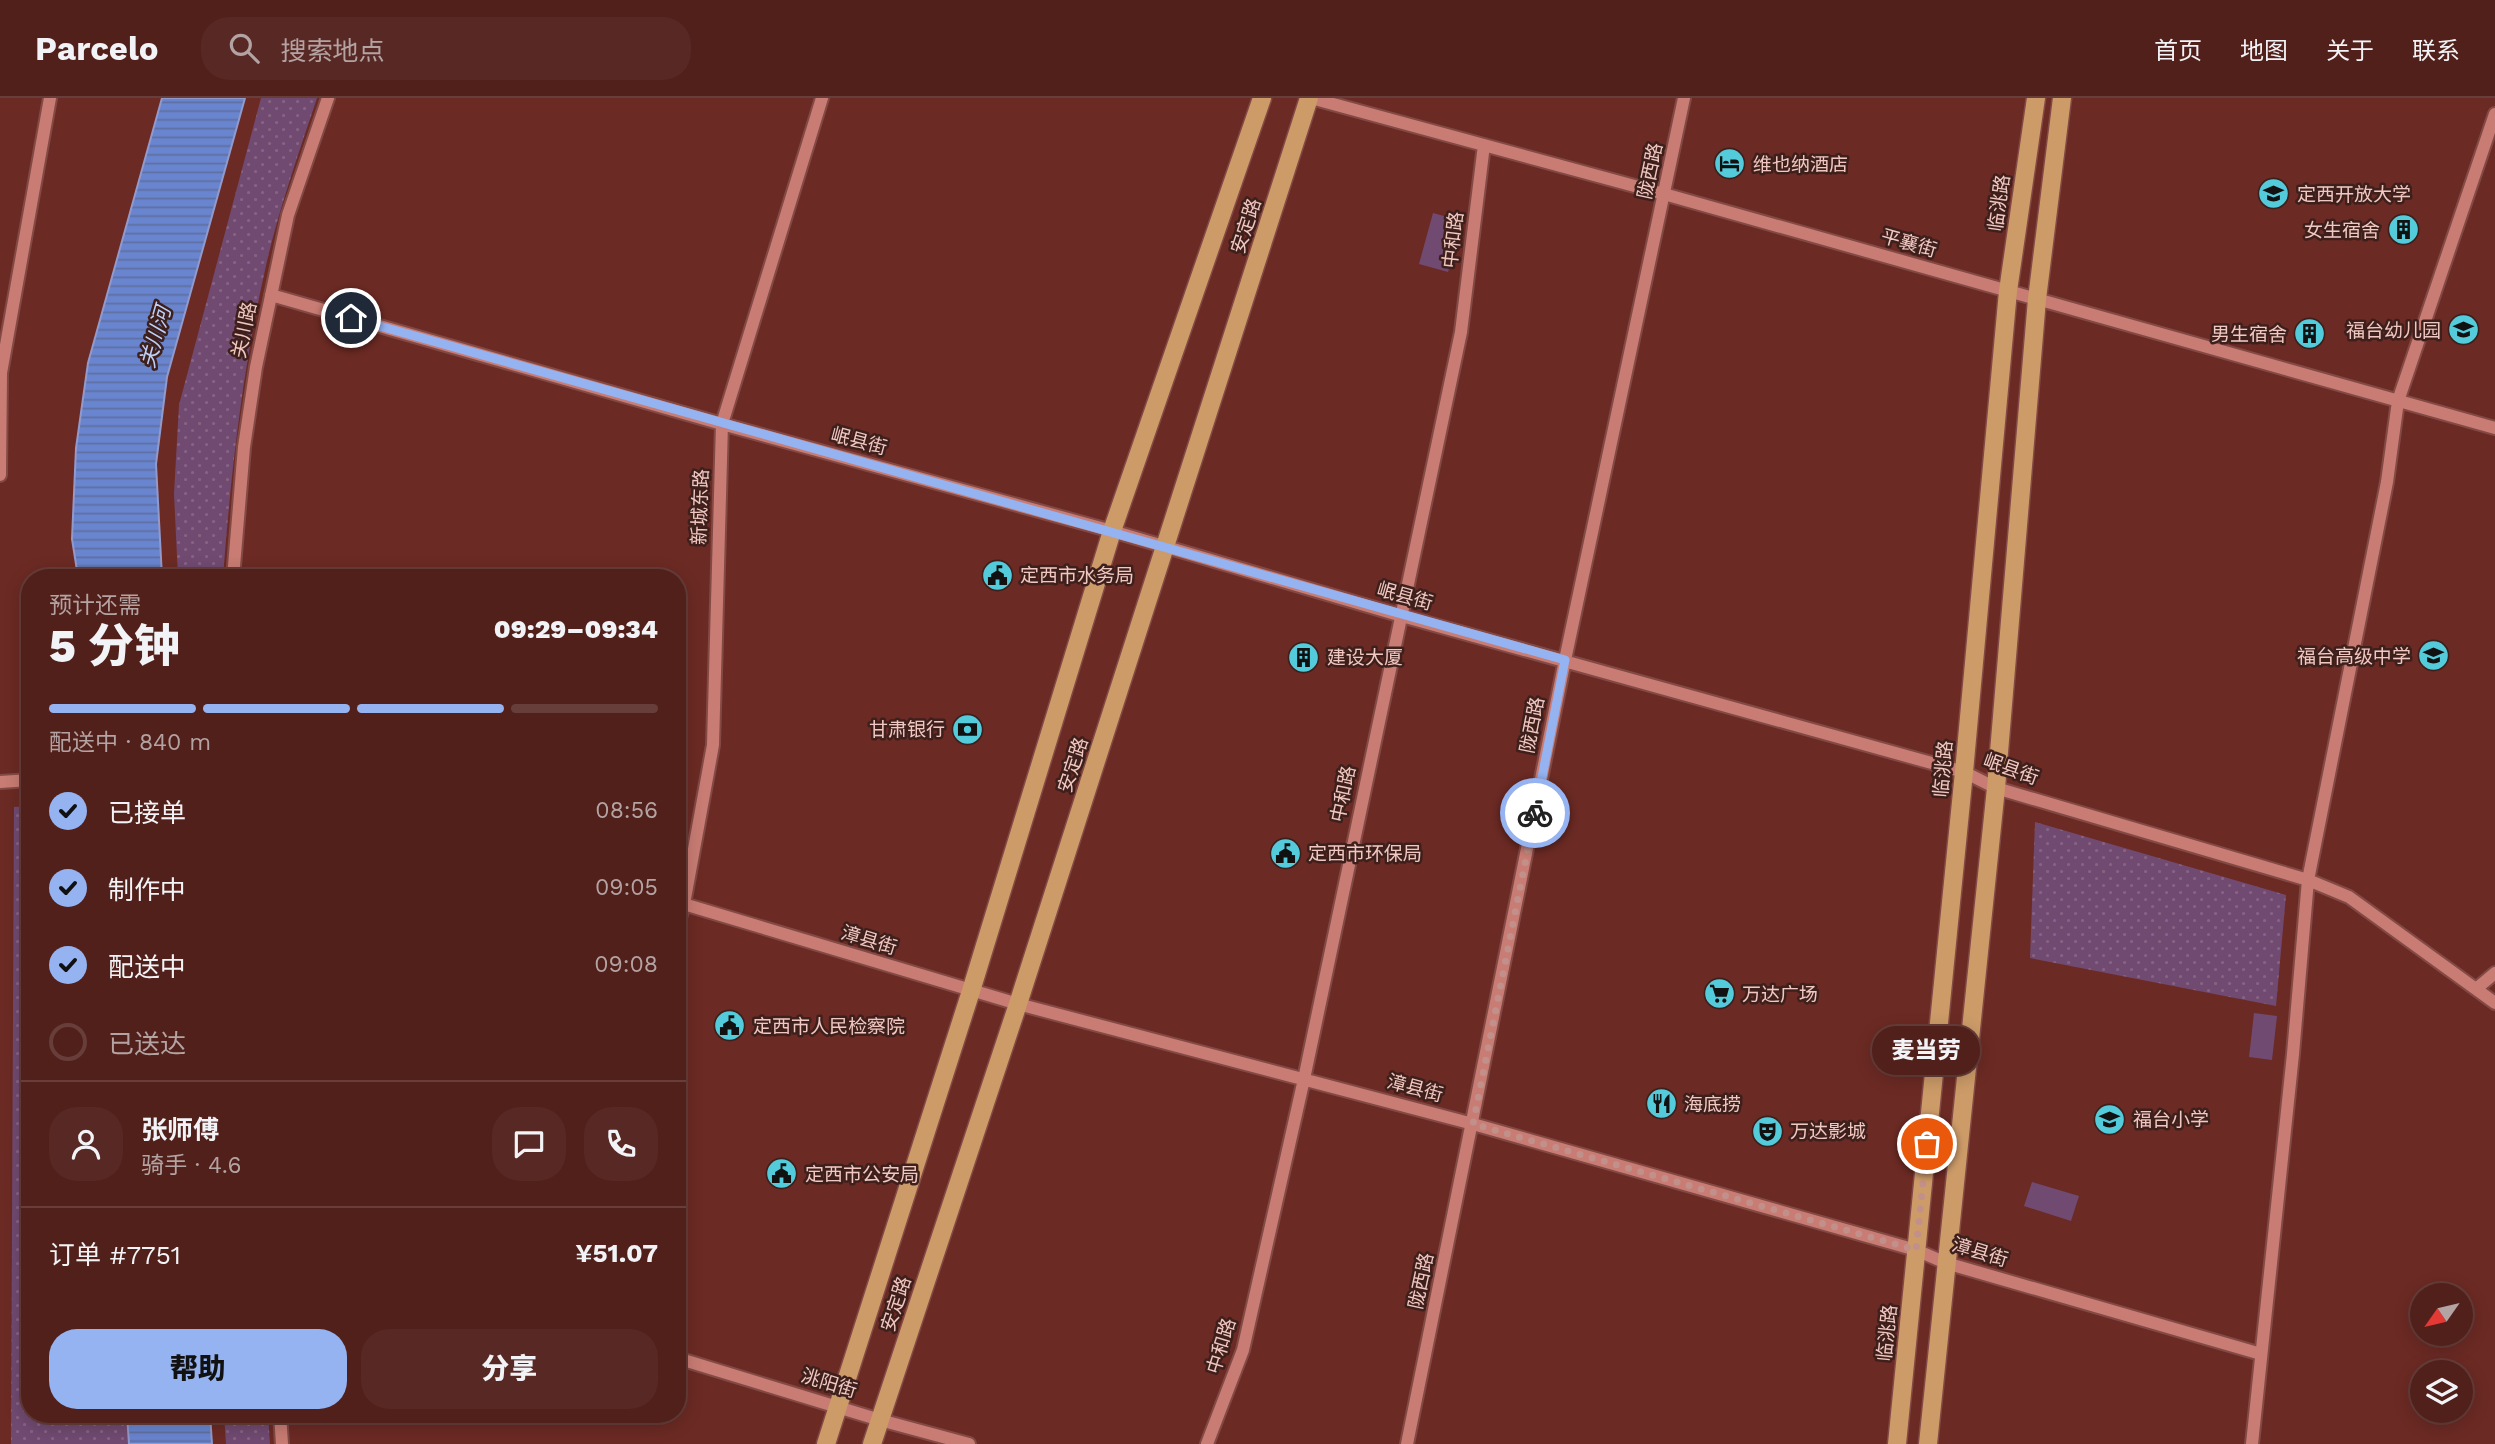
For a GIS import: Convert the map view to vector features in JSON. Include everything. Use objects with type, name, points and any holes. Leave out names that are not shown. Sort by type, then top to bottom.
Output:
[{"type":"main road","name":"安定路","points":[[826,1444],[971,991],[1112,531],[1262,98]]},
{"type":"main road","name":"安定路","points":[[872,1444],[1018,1004],[1310,98]]},
{"type":"main road","name":"临洮路","points":[[1897,1444],[1964,772],[2008,291],[2036,98]]},
{"type":"main road","points":[[1928,1444],[1996,788],[2037,299],[2062,98]]},
{"type":"street","points":[[0,475],[1,373],[50,98]]},
{"type":"street","name":"关川路","points":[[234,569],[244,447],[256,367],[288,215],[328,98]]},
{"type":"street","name":"新城东路","points":[[686,878],[713,745],[722,424],[822,98]]},
{"type":"street","name":"平襄街","points":[[1310,98],[1664,194],[2495,428]]},
{"type":"street","name":"陇西路","points":[[1407,1444],[1565,660],[1684,98]]},
{"type":"street","points":[[2252,1444],[2293,1054],[2308,880],[2387,482],[2398,401],[2495,114]]},
{"type":"street","name":"中和路","points":[[1208,1444],[1243,1350],[1304,1079],[1461,332],[1484,145]]},
{"type":"street","name":"岷县街","points":[[271,295],[722,424],[1165,546],[1402,616],[1964,772],[1996,788],[2308,880],[2349,897],[2495,1003]]},
{"type":"street","points":[[0,782],[21,781]]},
{"type":"street","name":"漳县街","points":[[686,905],[971,991],[1473,1124],[1916,1250],[1946,1262],[2262,1354]]},
{"type":"street","points":[[2476,989],[2495,973]]},
{"type":"street","name":"洮阳街","points":[[686,1361],[880,1420],[969,1444]]},
{"type":"street","points":[[281,1423],[282,1444]]},
{"type":"shaded area","points":[[261,98],[317,98],[278,220],[251,339],[239,418],[224,569],[178,569],[174,494],[179,405]]},
{"type":"shaded area","points":[[1433,213],[1462,221],[1448,272],[1419,264]]},
{"type":"shaded area","points":[[14,807],[21,807],[21,1423],[128,1423],[129,1444],[11,1444]]},
{"type":"shaded area","points":[[2035,822],[2286,895],[2276,1006],[2030,958]]},
{"type":"shaded area","points":[[2254,1013],[2277,1016],[2272,1060],[2249,1057]]},
{"type":"shaded area","points":[[2032,1182],[2079,1196],[2071,1221],[2024,1206]]},
{"type":"shaded area","points":[[225,1423],[269,1423],[270,1444],[226,1444]]},
{"type":"water","name":"关川河","points":[[162,98],[245,98],[167,377],[156,464],[162,569],[77,569],[72,539],[76,448],[88,363]]},
{"type":"water","points":[[128,1423],[211,1423],[212,1444],[129,1444]]},
{"type":"way so far","points":[[1535,813],[1473,1124],[1916,1250],[1927,1144]]},
{"type":"place","name":"维也纳酒店","points":[[1730,164]]},
{"type":"place","name":"定西开放大学","points":[[2274,194]]},
{"type":"place","name":"女生宿舍","points":[[2403,230]]},
{"type":"place","name":"福台幼儿园","points":[[2464,330]]},
{"type":"place","name":"男生宿舍","points":[[2310,334]]},
{"type":"place","name":"定西市水务局","points":[[997,575]]},
{"type":"place","name":"福台高级中学","points":[[2434,656]]},
{"type":"place","name":"建设大厦","points":[[1304,657]]},
{"type":"place","name":"甘肃银行","points":[[968,729]]},
{"type":"place","name":"定西市环保局","points":[[1285,853]]},
{"type":"place","name":"万达广场","points":[[1719,994]]},
{"type":"place","name":"定西市人民检察院","points":[[730,1026]]},
{"type":"place","name":"海底捞","points":[[1661,1104]]},
{"type":"place","name":"福台小学","points":[[2110,1119]]},
{"type":"place","name":"万达影城","points":[[1767,1131]]},
{"type":"place","name":"麦当劳","points":[[1927,1144]]},
{"type":"place","name":"定西市公安局","points":[[782,1174]]},
{"type":"route","points":[[351,318],[1565,660],[1535,813]]}]
